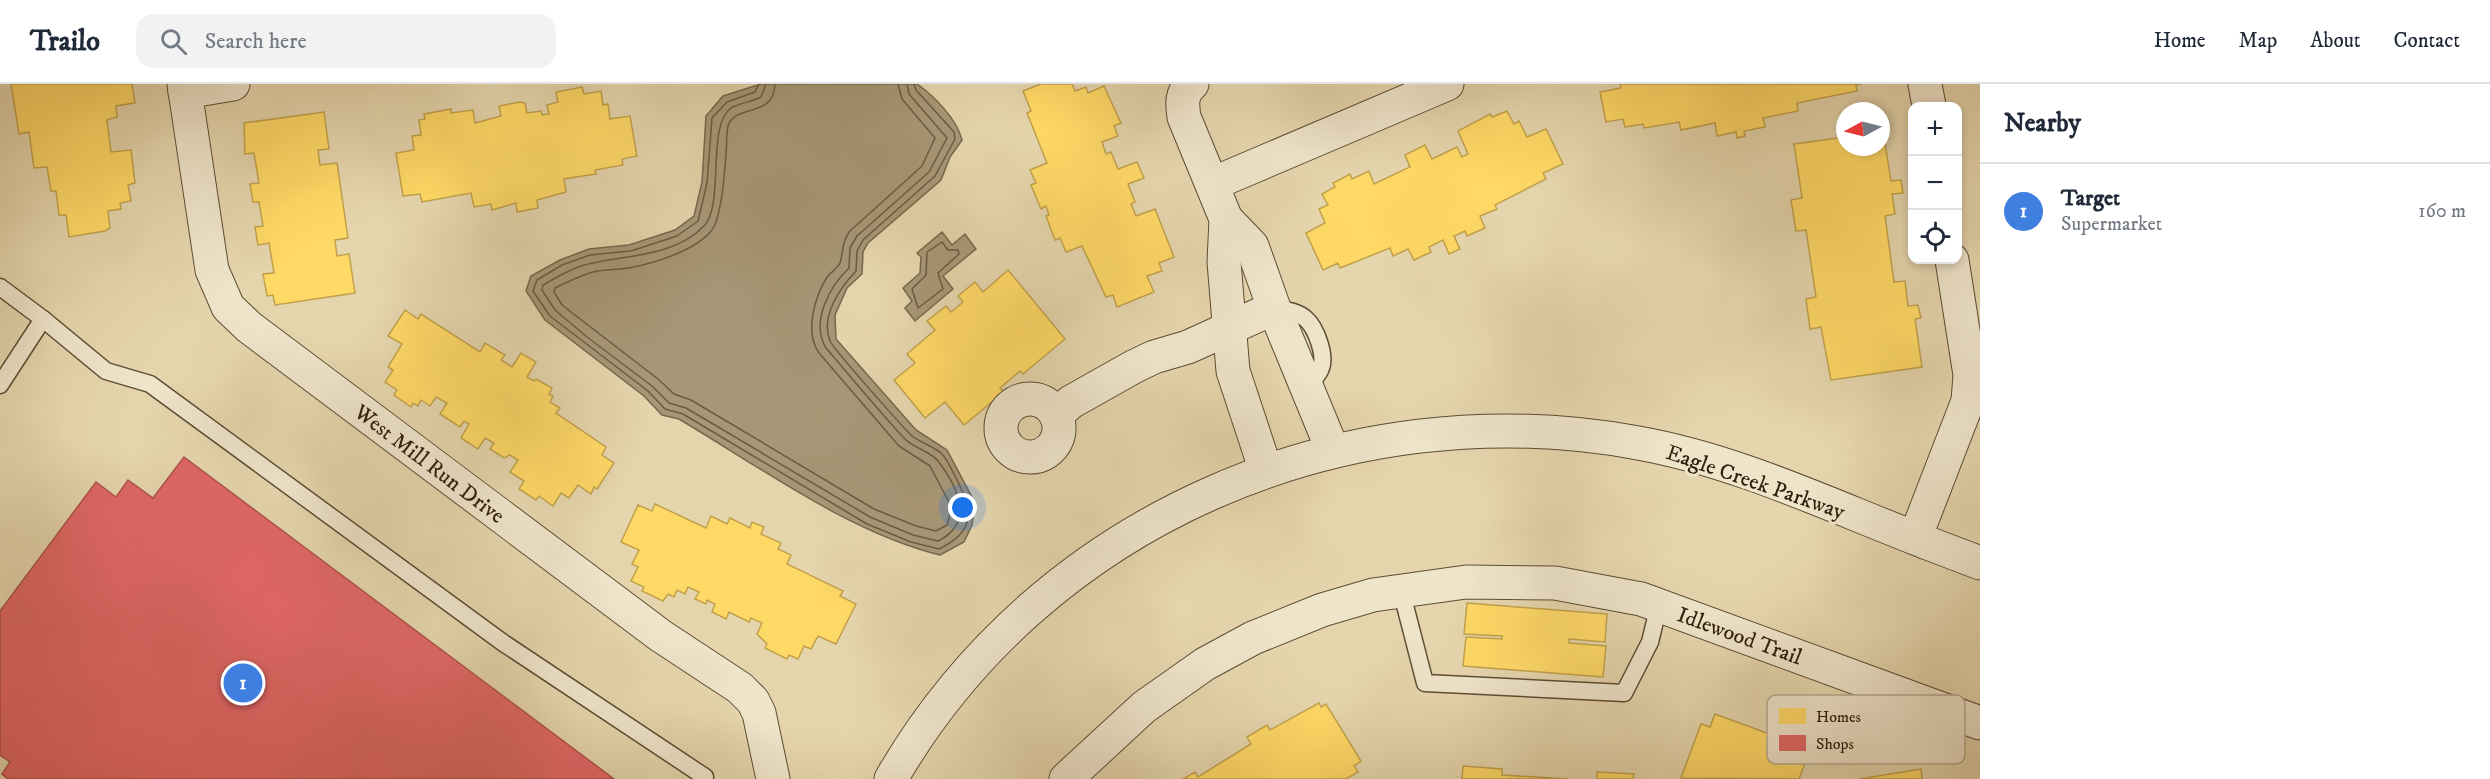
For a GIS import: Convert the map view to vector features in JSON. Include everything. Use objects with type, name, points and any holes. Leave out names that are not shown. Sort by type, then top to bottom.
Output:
[{"type":"street","points":[[184,88],[233,84]]},
{"type":"street","points":[[1192,84],[1186,90],[1182,102],[1184,117],[1226,219],[1252,246],[1274,308],[1333,451]]},
{"type":"street","points":[[1212,184],[1447,84]]},
{"type":"street","points":[[1925,84],[1928,102]]},
{"type":"street","name":"West Mill Run Drive","points":[[184,88],[212,270],[228,307],[249,327],[693,659],[740,688],[753,701],[759,713],[773,779]]},
{"type":"street","points":[[1226,219],[1224,262],[1233,371],[1266,471]]},
{"type":"street","points":[[1920,540],[1968,401],[1970,375],[1953,264]]},
{"type":"street","points":[[1056,415],[1071,402],[1135,366],[1274,308]]},
{"type":"street","name":"Eagle Creek Parkway","points":[[891,779],[928,720],[973,667],[1055,588],[1112,547],[1170,512],[1266,471],[1333,451],[1410,436],[1512,430],[1593,436],[1640,443],[1716,463],[1980,563]]},
{"type":"street","name":"Idlewood Trail","points":[[1066,779],[1144,707],[1188,675],[1229,650],[1322,610],[1401,590],[1493,581],[1592,588],[1659,605],[1904,695]]},
{"type":"street","name":"Idlewood Trail","points":[[1965,717],[1980,723]]},
{"type":"lane","points":[[2,292],[43,319],[106,371],[150,384],[502,642],[707,778]]},
{"type":"lane","points":[[0,385],[43,319]]},
{"type":"lane","points":[[1401,590],[1425,683],[1624,693],[1650,642],[1659,605]]},
{"type":"water","points":[[761,84],[917,84],[944,109],[959,132],[962,140],[950,157],[941,180],[868,243],[863,252],[862,274],[847,288],[835,315],[836,339],[916,430],[947,450],[975,503],[972,525],[964,542],[940,555],[906,545],[839,515],[679,419],[662,415],[644,396],[545,320],[526,291],[531,276],[560,260],[589,249],[629,245],[675,230],[694,216],[702,182],[706,116],[723,96]]},
{"type":"water","points":[[942,232],[952,245],[965,234],[976,249],[943,276],[953,289],[915,321],[905,308],[912,301],[903,288],[920,273],[921,257],[917,253]]},
{"type":"building: Homes","points":[[11,84],[132,84],[135,103],[116,106],[117,117],[107,120],[111,152],[131,150],[135,183],[128,185],[131,201],[120,203],[121,209],[108,211],[110,228],[105,231],[69,237],[66,215],[59,215],[56,191],[51,191],[47,167],[34,168],[29,132],[19,134]]},
{"type":"building: Homes","points":[[1041,84],[1072,84],[1075,91],[1086,87],[1088,93],[1104,86],[1121,123],[1114,126],[1118,136],[1102,142],[1106,154],[1111,152],[1118,169],[1137,162],[1144,178],[1128,184],[1135,202],[1131,204],[1136,216],[1155,209],[1174,257],[1159,263],[1162,271],[1147,276],[1154,292],[1117,307],[1113,295],[1106,297],[1082,246],[1066,252],[1060,238],[1055,240],[1046,216],[1049,215],[1046,206],[1041,209],[1031,185],[1036,183],[1030,170],[1047,163],[1027,113],[1031,111],[1023,91]]},
{"type":"building: Homes","points":[[1620,84],[1861,84],[1856,85],[1857,91],[1797,103],[1798,111],[1763,118],[1765,127],[1744,131],[1745,136],[1737,138],[1736,132],[1717,136],[1715,123],[1681,130],[1679,122],[1644,128],[1643,124],[1625,127],[1623,119],[1606,122],[1600,92],[1621,88]]},
{"type":"building: Homes","points":[[582,87],[584,94],[601,91],[603,105],[608,104],[610,119],[630,116],[637,156],[622,159],[623,165],[595,170],[596,174],[564,179],[566,192],[537,200],[538,208],[517,212],[516,203],[492,210],[491,204],[474,207],[471,193],[422,202],[420,194],[403,196],[396,153],[414,150],[412,136],[421,135],[419,120],[425,119],[424,114],[451,109],[451,113],[473,110],[475,123],[501,116],[499,106],[520,102],[525,103],[527,113],[541,111],[542,115],[549,114],[547,105],[558,102],[556,92]]},
{"type":"building: Homes","points":[[1507,111],[1514,124],[1519,121],[1527,137],[1546,129],[1563,164],[1543,173],[1546,179],[1495,205],[1497,209],[1480,216],[1485,228],[1467,236],[1465,231],[1454,236],[1460,249],[1449,254],[1443,240],[1429,247],[1431,252],[1414,260],[1408,249],[1393,256],[1390,248],[1340,268],[1338,263],[1323,270],[1306,233],[1325,223],[1319,209],[1328,205],[1322,194],[1335,187],[1333,183],[1350,174],[1352,179],[1369,171],[1374,184],[1410,167],[1405,155],[1425,145],[1432,159],[1457,147],[1462,157],[1468,154],[1458,131],[1490,114],[1492,117]]},
{"type":"building: Homes","points":[[324,112],[329,149],[318,150],[320,165],[337,163],[348,238],[335,240],[337,256],[349,254],[355,293],[275,305],[273,295],[267,296],[263,274],[274,273],[269,243],[258,245],[255,227],[263,226],[259,202],[253,202],[250,184],[259,183],[254,153],[245,154],[244,123]]},
{"type":"building: Homes","points":[[1836,138],[1836,156],[1887,156],[1891,181],[1901,180],[1903,193],[1892,194],[1895,214],[1885,216],[1894,282],[1905,281],[1908,306],[1918,305],[1921,318],[1915,319],[1922,367],[1831,380],[1821,327],[1810,329],[1806,299],[1816,297],[1806,230],[1796,231],[1791,200],[1802,198],[1794,144]]},
{"type":"building: Homes","points":[[1008,270],[1065,339],[1023,374],[1020,371],[1000,388],[1004,392],[964,425],[945,402],[925,418],[894,380],[915,363],[907,354],[935,330],[927,321],[946,306],[951,312],[963,302],[958,296],[975,282],[983,292]]},
{"type":"building: Homes","points":[[405,310],[418,319],[421,314],[480,352],[485,343],[505,355],[501,360],[512,367],[521,353],[536,362],[527,377],[552,388],[549,394],[553,396],[550,402],[560,408],[556,413],[606,447],[602,455],[614,463],[597,489],[594,487],[591,494],[578,485],[569,498],[561,493],[553,506],[539,496],[536,500],[519,489],[524,481],[510,472],[518,460],[510,455],[504,458],[490,449],[494,443],[485,438],[478,449],[461,438],[469,424],[464,421],[460,427],[440,414],[447,403],[436,397],[430,406],[421,400],[418,406],[413,403],[411,407],[394,395],[397,390],[385,382],[393,370],[388,367],[402,344],[388,336]]},
{"type":"building: Homes","points":[[655,504],[706,528],[711,516],[727,524],[730,518],[750,528],[752,522],[764,527],[761,534],[781,543],[778,549],[791,555],[787,564],[843,591],[840,596],[856,604],[836,644],[818,636],[811,649],[804,646],[798,659],[789,655],[787,659],[765,648],[767,644],[757,634],[762,623],[751,618],[749,622],[729,612],[726,619],[712,612],[715,604],[707,600],[706,604],[695,599],[699,592],[688,587],[685,594],[677,590],[674,597],[668,594],[663,601],[642,591],[644,587],[631,581],[638,567],[632,564],[639,550],[621,542],[638,505],[652,511]]},
{"type":"building: Homes","points":[[1467,603],[1607,614],[1605,642],[1569,639],[1569,643],[1606,646],[1603,677],[1463,666],[1466,637],[1502,639],[1502,636],[1464,634]]},
{"type":"building: Homes","points":[[1319,703],[1321,707],[1326,704],[1361,761],[1354,766],[1358,772],[1346,779],[1183,779],[1195,772],[1198,777],[1251,744],[1247,737],[1267,725],[1270,730]]},
{"type":"building: Homes","points":[[1715,714],[1767,733],[1767,764],[1805,764],[1799,779],[1681,778],[1701,724],[1710,727]]},
{"type":"building: Homes","points":[[1463,766],[1502,769],[1502,775],[1568,779],[1462,779]]},
{"type":"building: Homes","points":[[1921,769],[1922,779],[1859,779]]},
{"type":"building: Homes","points":[[1597,772],[1634,774],[1633,779],[1597,779]]},
{"type":"building: Shops","points":[[184,457],[614,779],[8,779],[2,774],[10,762],[0,755],[0,611],[96,482],[116,497],[128,480],[153,498]]},
{"type":"place","name":"Target","points":[[243,683]]}]
